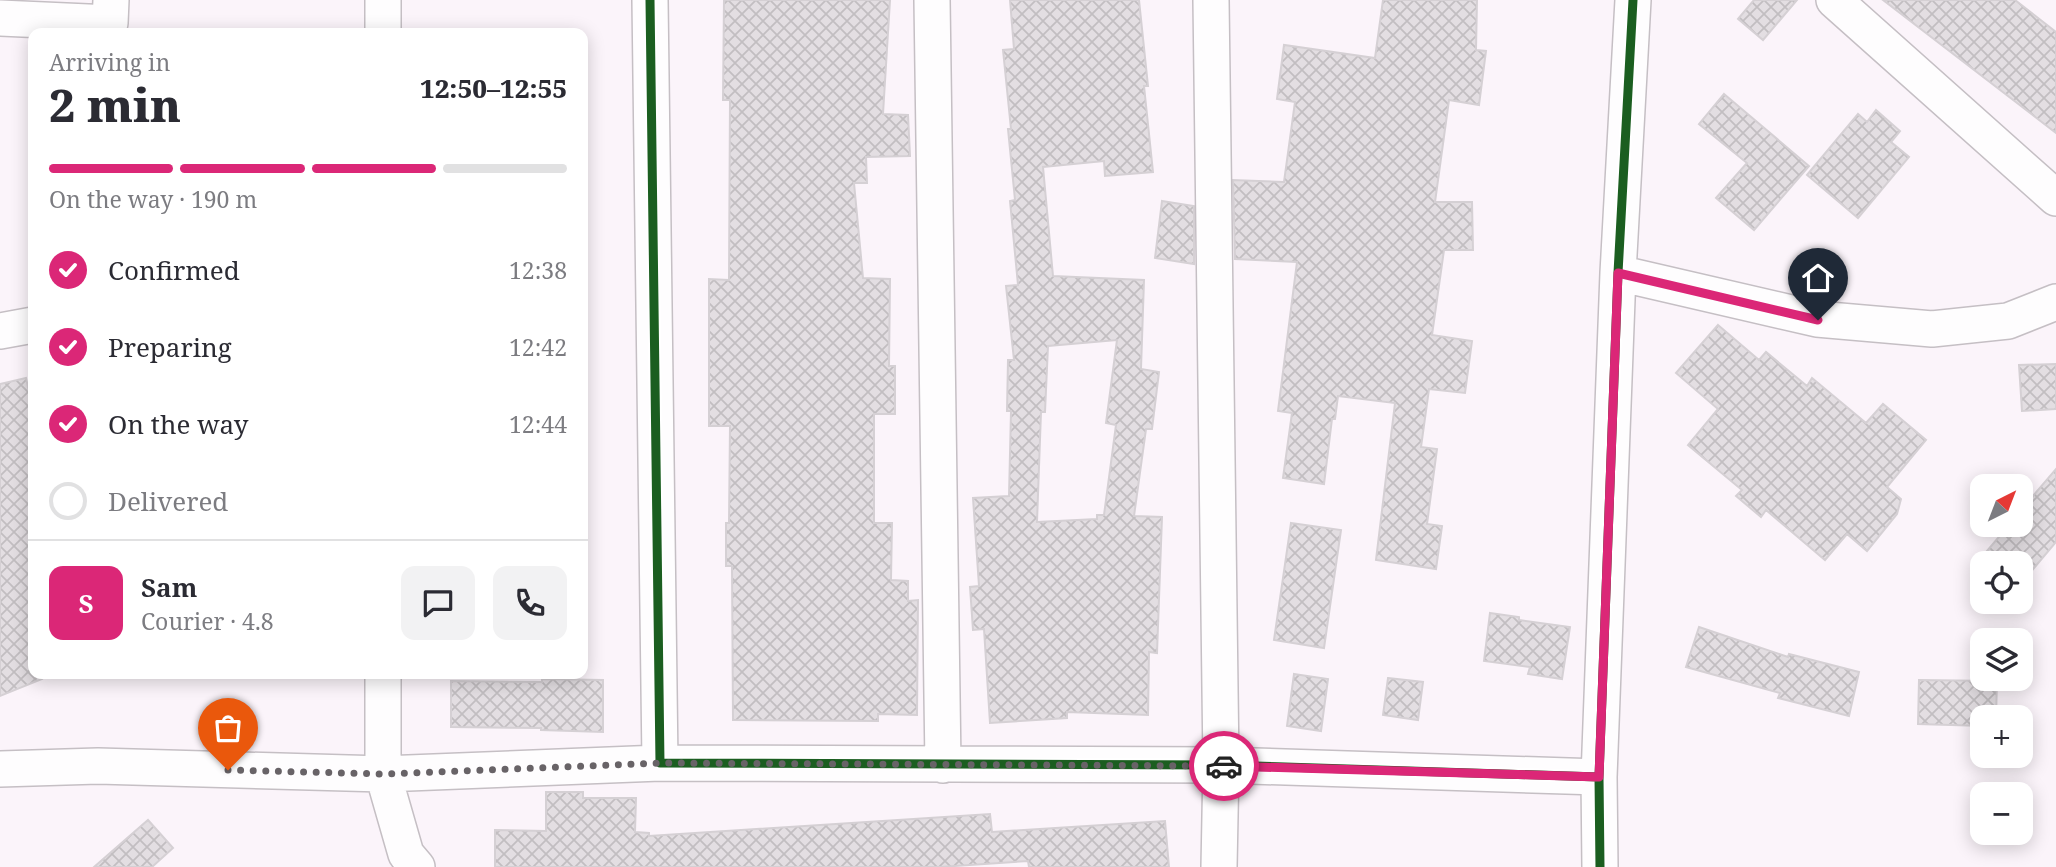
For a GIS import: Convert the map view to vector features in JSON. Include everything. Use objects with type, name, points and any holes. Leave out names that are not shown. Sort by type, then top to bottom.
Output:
[{"type":"street","points":[[383,0],[383,28]]},
{"type":"street","points":[[650,0],[660,763]]},
{"type":"street","points":[[932,0],[943,765]]},
{"type":"street","points":[[1211,0],[1221,765],[1219,867]]},
{"type":"street","points":[[1601,867],[1599,777],[1618,273],[1633,0]]},
{"type":"street","points":[[1834,0],[2056,198]]},
{"type":"street","points":[[0,18],[110,19]]},
{"type":"street","points":[[1618,273],[1818,320],[1932,329],[2008,321],[2056,302]]},
{"type":"street","points":[[0,331],[28,326]]},
{"type":"street","points":[[383,679],[383,774],[406,854],[417,867]]},
{"type":"street","points":[[0,769],[98,766],[383,774],[660,763],[1221,765],[1599,777]]},
{"type":"building","points":[[724,0],[890,0],[883,114],[908,115],[910,156],[866,157],[867,183],[854,183],[863,278],[890,279],[889,366],[895,366],[895,414],[874,414],[874,523],[892,523],[891,580],[908,581],[908,601],[918,600],[917,715],[878,714],[878,721],[733,720],[732,566],[726,566],[730,426],[709,426],[709,279],[729,280],[730,100],[723,100]]},
{"type":"building","points":[[1010,0],[1139,0],[1153,172],[1105,176],[1104,161],[1043,167],[1053,276],[1144,280],[1141,369],[1159,372],[1152,429],[1146,429],[1134,516],[1162,517],[1157,653],[1149,652],[1148,715],[1067,712],[1067,718],[990,723],[984,629],[973,630],[970,587],[979,586],[973,498],[1009,496],[1011,411],[1007,411],[1008,360],[1014,360],[1006,286],[1018,285],[1010,201],[1015,200],[1008,129],[1011,129],[1003,50],[1014,49]],"holes":[[[1117,340],[1106,423],[1116,425],[1104,515],[1097,515],[1097,519],[1037,522],[1041,412],[1045,412],[1048,346]]]},
{"type":"building","points":[[1383,0],[1477,0],[1476,50],[1486,51],[1479,105],[1449,100],[1435,202],[1472,202],[1473,250],[1444,250],[1432,335],[1472,341],[1465,393],[1429,389],[1421,447],[1437,449],[1427,524],[1442,526],[1436,569],[1376,560],[1395,403],[1338,396],[1335,419],[1332,419],[1324,484],[1283,478],[1292,413],[1278,411],[1297,262],[1235,259],[1233,180],[1284,182],[1295,102],[1277,99],[1284,45],[1375,58]]},
{"type":"building","points":[[1754,0],[1797,0],[1763,40],[1738,19]]},
{"type":"building","points":[[1883,0],[2015,0],[2056,32],[2056,133]]},
{"type":"building","points":[[1724,94],[1809,166],[1754,230],[1716,198],[1747,163],[1699,124]]},
{"type":"building","points":[[1876,110],[1900,131],[1891,142],[1909,157],[1858,218],[1807,175],[1858,114],[1867,122]]},
{"type":"building","points":[[1162,201],[1194,206],[1194,264],[1155,258]]},
{"type":"building","points":[[1718,325],[1759,360],[1766,352],[1807,386],[1812,378],[1866,423],[1883,404],[1926,440],[1887,487],[1901,499],[1897,514],[1867,551],[1847,534],[1825,560],[1766,510],[1761,517],[1736,496],[1742,490],[1688,445],[1718,409],[1676,373]]},
{"type":"building","points":[[2056,364],[2056,409],[2022,411],[2019,365]]},
{"type":"building","points":[[26,378],[28,387],[28,679],[42,679],[0,696],[0,384]]},
{"type":"building","points":[[2056,469],[2056,542],[2033,569],[2033,551],[1987,551],[1999,537],[2034,537],[2034,495]]},
{"type":"building","points":[[1291,523],[1341,530],[1324,648],[1274,640]]},
{"type":"building","points":[[1490,613],[1570,627],[1562,679],[1528,674],[1530,667],[1484,661]]},
{"type":"building","points":[[1699,627],[1788,657],[1789,654],[1859,672],[1849,716],[1778,698],[1780,693],[1686,667]]},
{"type":"building","points":[[1294,674],[1328,679],[1321,731],[1287,726]]},
{"type":"building","points":[[1388,678],[1423,682],[1418,720],[1383,715]]},
{"type":"building","points":[[542,679],[603,680],[603,732],[451,727],[451,681],[542,682]]},
{"type":"building","points":[[1919,680],[1970,681],[1970,691],[1997,691],[1996,705],[1970,705],[1970,726],[1918,724]]},
{"type":"building","points":[[546,792],[583,792],[583,798],[636,798],[635,832],[649,833],[649,836],[990,814],[992,832],[1165,821],[1169,867],[1029,867],[1028,861],[940,867],[495,867],[495,830],[546,831]]},
{"type":"building","points":[[148,820],[173,848],[152,867],[94,867]]},
{"type":"cycle path","points":[[650,0],[660,763],[1221,765],[1599,777]]},
{"type":"cycle path","points":[[1600,867],[1599,777],[1618,273],[1633,0]]},
{"type":"way so far","points":[[228,770],[383,774],[660,763],[1224,766]]},
{"type":"route","points":[[1224,766],[1599,777],[1618,273],[1818,320]]}]
